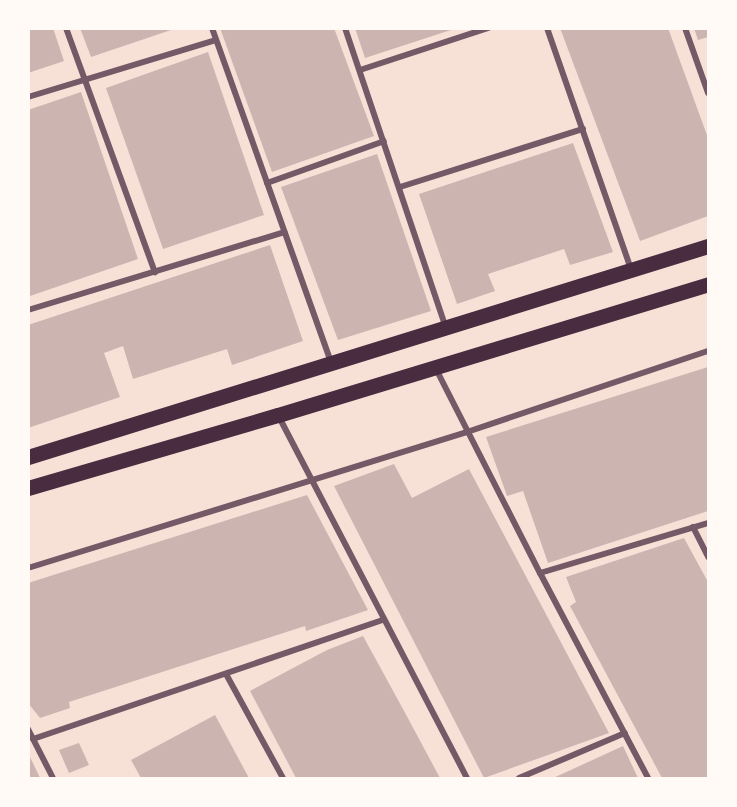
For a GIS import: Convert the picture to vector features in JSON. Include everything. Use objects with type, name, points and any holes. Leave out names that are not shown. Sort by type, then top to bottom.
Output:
[{"type":"main road","points":[[28,457],[708,246]]},
{"type":"main road","points":[[28,488],[435,368],[708,284]]},
{"type":"street","points":[[66,28],[155,272]]},
{"type":"street","points":[[212,28],[331,364]]},
{"type":"street","points":[[345,28],[446,327]]},
{"type":"street","points":[[360,70],[488,28]]},
{"type":"street","points":[[547,28],[631,269]]},
{"type":"street","points":[[685,28],[708,93]]},
{"type":"street","points":[[28,97],[216,40]]},
{"type":"street","points":[[400,187],[583,129]]},
{"type":"street","points":[[267,183],[384,141]]},
{"type":"street","points":[[28,310],[284,232]]},
{"type":"street","points":[[28,568],[467,432],[708,351]]},
{"type":"street","points":[[435,368],[648,778]]},
{"type":"street","points":[[278,415],[467,778]]},
{"type":"street","points":[[540,573],[708,523]]},
{"type":"street","points":[[693,527],[708,556]]},
{"type":"street","points":[[33,739],[383,620]]},
{"type":"street","points":[[226,674],[283,778]]},
{"type":"street","points":[[28,729],[53,778]]},
{"type":"street","points":[[519,778],[625,734]]},
{"type":"building","points":[[28,28],[53,28],[64,61],[28,73]]},
{"type":"building","points":[[80,28],[174,28],[174,29],[91,57]]},
{"type":"building","points":[[220,28],[334,28],[374,136],[272,172]]},
{"type":"building","points":[[355,28],[454,28],[454,29],[365,58]]},
{"type":"building","points":[[560,28],[668,28],[708,138],[708,216],[640,241]]},
{"type":"building","points":[[694,28],[708,28],[708,37],[698,40]]},
{"type":"building","points":[[208,52],[264,215],[163,249],[106,88]]},
{"type":"building","points":[[81,92],[138,259],[30,296],[28,110]]},
{"type":"building","points":[[573,143],[613,252],[570,265],[564,249],[488,274],[495,291],[457,304],[419,194]]},
{"type":"building","points":[[377,154],[431,311],[338,340],[281,187]]},
{"type":"building","points":[[270,245],[303,341],[232,365],[227,349],[133,379],[123,346],[104,353],[120,397],[28,428],[28,325]]},
{"type":"building","points":[[708,367],[708,511],[548,563],[523,491],[507,496],[486,437]]},
{"type":"building","points":[[394,464],[412,498],[469,469],[609,733],[484,778],[334,486]]},
{"type":"building","points":[[307,495],[368,610],[306,631],[305,626],[69,702],[70,708],[40,718],[28,703],[28,583]]},
{"type":"building","points":[[684,538],[708,582],[708,778],[662,778],[570,606],[576,602],[566,577]]},
{"type":"building","points":[[363,636],[440,778],[296,778],[250,691],[327,650]]},
{"type":"building","points":[[215,715],[249,778],[141,778],[131,760]]},
{"type":"building","points":[[79,743],[89,765],[69,773],[59,750]]},
{"type":"building","points":[[623,746],[638,778],[553,778],[562,774]]},
{"type":"building","points":[[28,754],[33,763],[40,778],[28,778]]}]
